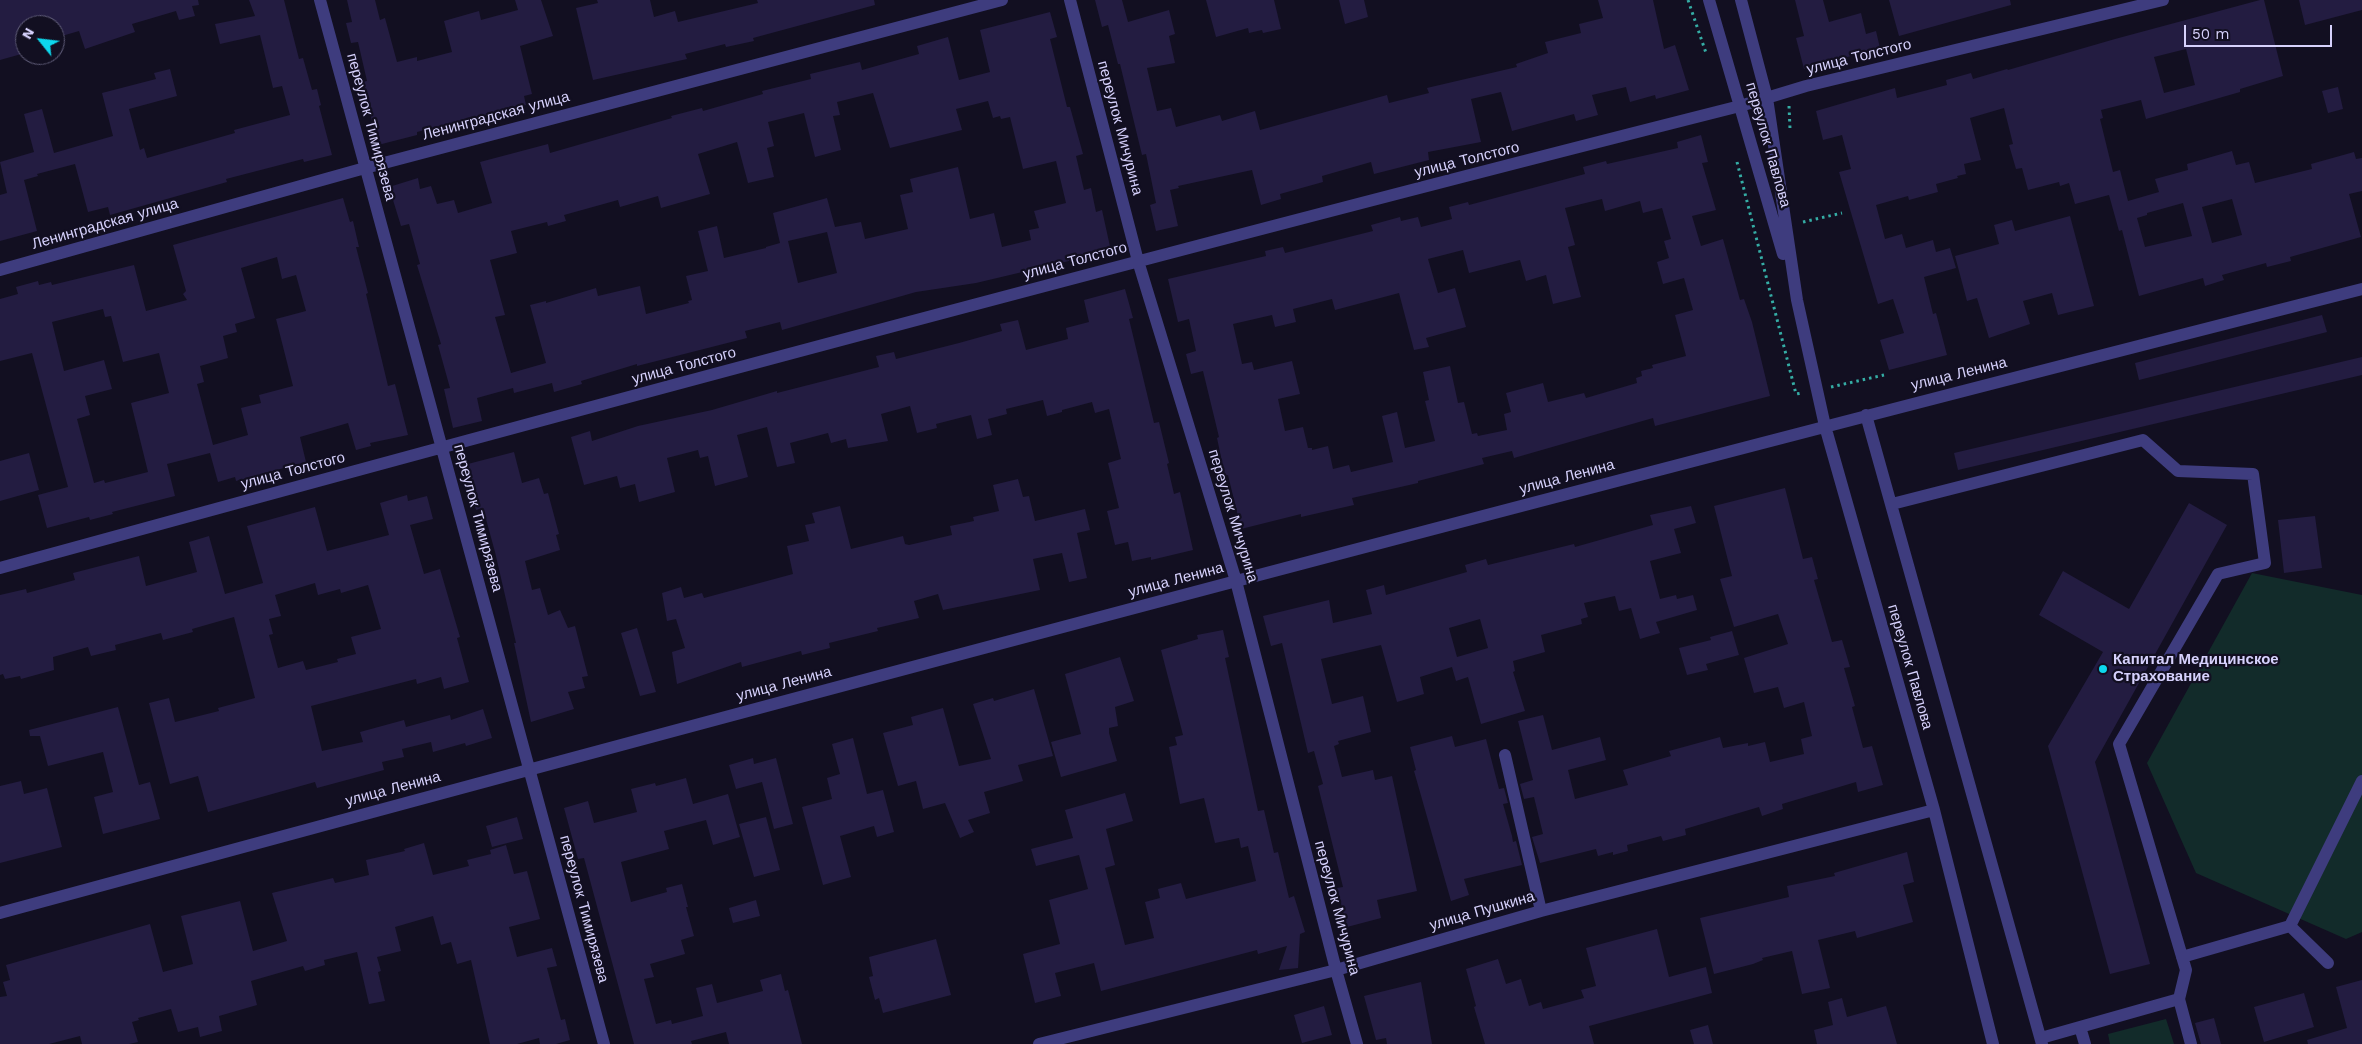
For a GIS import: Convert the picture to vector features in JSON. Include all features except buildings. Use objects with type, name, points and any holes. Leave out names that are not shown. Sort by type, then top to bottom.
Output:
[{"type":"street","name":"переулок Тимирязева","points":[[320,0],[604,1044]]},
{"type":"street","name":"Ленинградская улица","points":[[0,270],[365,168],[1002,0]]},
{"type":"street","name":"переулок Мичурина","points":[[1070,0],[1138,261],[1236,581],[1336,970],[1357,1044]]},
{"type":"street","name":"переулок Павлова","points":[[1709,0],[1797,300]]},
{"type":"street","name":"переулок Павлова","points":[[1741,0],[1767,98],[1797,300],[1816,390],[1934,810],[1993,1044]]},
{"type":"street","name":"улица Толстого","points":[[0,568],[442,447],[1138,261],[1740,106],[1816,84],[2163,0]]},
{"type":"street","name":"улица Ленина","points":[[0,913],[529,769],[1236,581],[1866,415],[2362,288]]},
{"type":"street","points":[[1866,415],[2042,1041],[2080,1027],[2179,999]]},
{"type":"street","points":[[1892,504],[2143,440],[2178,471],[2254,474],[2265,563],[2218,574],[2119,744],[2186,970],[2179,999],[2191,1044]]},
{"type":"street","points":[[1506,755],[1541,911]]},
{"type":"street","points":[[2182,956],[2290,926],[2362,781]]},
{"type":"street","name":"улица Пушкина","points":[[1039,1044],[1336,970],[1541,911],[1934,810]]},
{"type":"street","points":[[2290,926],[2328,963]]},
{"type":"street","points":[[2080,1027],[2085,1044]]},
{"type":"path","points":[[1688,0],[1706,55]]},
{"type":"path","points":[[1736,157],[1796,394],[1884,375]]},
{"type":"path","points":[[1803,223],[1842,214]]},
{"type":"green space","points":[[2252,573],[2362,595],[2362,932],[2346,939],[2196,873],[2147,763]]},
{"type":"green space","points":[[2166,1019],[2174,1044],[2110,1044],[2108,1034]]},
{"type":"place","name":"Капитал Медицинское Страхование","points":[[2103,669]]}]
